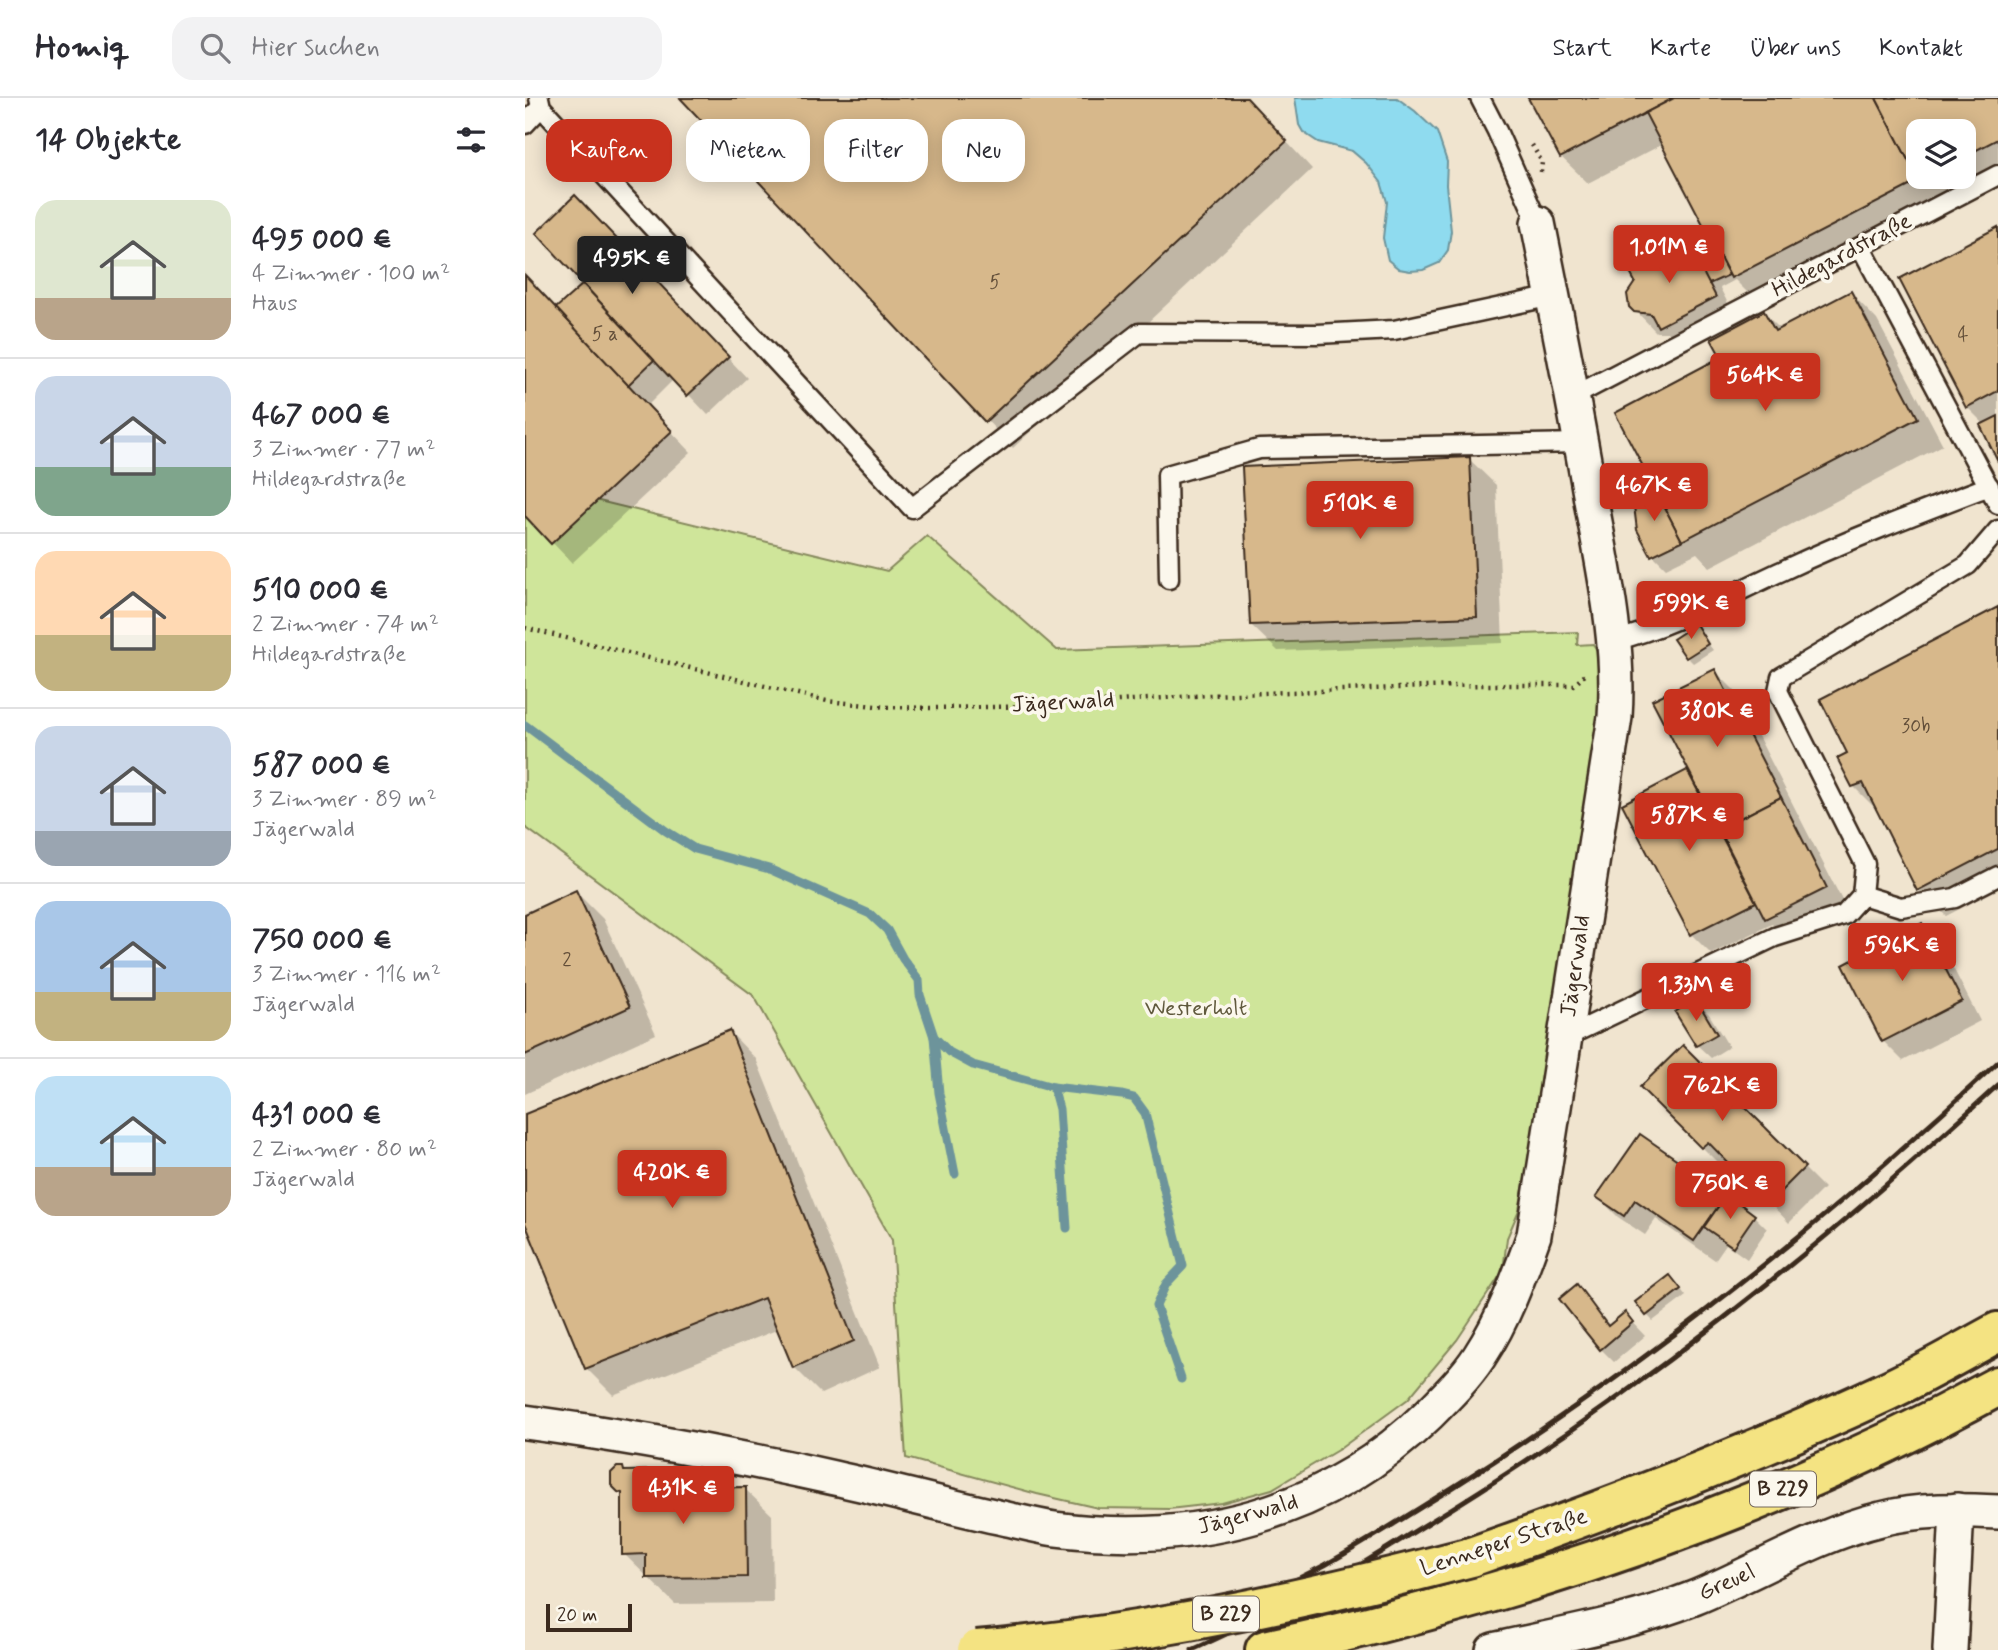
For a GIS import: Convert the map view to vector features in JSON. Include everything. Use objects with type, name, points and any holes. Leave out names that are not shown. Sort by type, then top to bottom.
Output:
[{"type":"main road","name":"Lenneper Straße","points":[[977,1650],[1040,1644],[1185,1622],[1335,1592],[1471,1558],[1616,1507],[1748,1453],[1886,1392],[1998,1332]]},
{"type":"main road","name":"Lenneper Straße","points":[[1265,1650],[1342,1633],[1490,1594],[1643,1544],[1814,1476],[1998,1385]]},
{"type":"street","points":[[1538,223],[1574,396],[1611,610],[1614,646]]},
{"type":"street","name":"Jägerwald","points":[[525,1422],[619,1435],[729,1455],[1053,1529],[1118,1533],[1184,1532],[1243,1520],[1298,1503],[1352,1475],[1405,1437],[1443,1400],[1478,1359],[1499,1323],[1534,1235],[1613,737],[1617,681],[1614,646]]},
{"type":"street","points":[[1950,1650],[1957,1510]]},
{"type":"street","name":"Greuel","points":[[1493,1650],[1610,1623],[1693,1598],[1855,1526],[1883,1518],[1957,1510],[1998,1512]]},
{"type":"lane","points":[[1480,98],[1538,223]]},
{"type":"lane","points":[[525,124],[540,102],[912,508],[1139,333],[1317,334],[1394,330],[1553,296]]},
{"type":"lane","name":"Hildegardstraße","points":[[1574,396],[1998,175]]},
{"type":"lane","points":[[1861,247],[1998,504]]},
{"type":"lane","points":[[1169,579],[1167,475],[1259,449],[1582,443]]},
{"type":"lane","points":[[1614,646],[1666,626],[1799,563],[1989,486]]},
{"type":"lane","points":[[1566,1037],[1775,937],[1844,915],[1863,895],[1865,864],[1778,691],[1781,677],[1968,565],[1998,530]]},
{"type":"lane","points":[[1863,895],[1901,907],[1955,898],[1998,876]]},
{"type":"path","name":"Jägerwald","points":[[525,628],[827,701],[886,707],[934,708],[1043,706],[1209,695],[1480,685],[1574,685],[1614,646]]},
{"type":"green space","name":"Westerholt","points":[[525,483],[887,571],[927,536],[1057,650],[1578,632],[1577,645],[1593,644],[1609,669],[1553,1032],[1519,1210],[1507,1238],[1503,1271],[1457,1340],[1408,1399],[1341,1448],[1272,1489],[1222,1503],[1169,1509],[1098,1508],[906,1458],[892,1240],[754,996],[525,827]]},
{"type":"water","points":[[1295,98],[1397,98],[1437,132],[1447,162],[1446,185],[1451,231],[1448,250],[1439,263],[1423,270],[1410,271],[1399,269],[1388,260],[1383,238],[1387,202],[1381,182],[1352,151],[1318,142],[1303,132],[1299,125]]},
{"type":"building","points":[[680,98],[1247,98],[1287,141],[985,422],[759,182],[810,182],[810,119],[700,119]]},
{"type":"building","points":[[1528,98],[1674,98],[1560,158]]},
{"type":"building","points":[[1674,98],[1876,98],[1906,156],[1906,188],[1731,278],[1645,113]]},
{"type":"building","points":[[1876,98],[1998,98],[1998,139],[1976,150],[1976,119],[1906,119],[1906,156]]},
{"type":"building","points":[[575,195],[729,357],[687,396],[536,233]]},
{"type":"building","points":[[1998,227],[1998,391],[1966,408],[1899,279]]},
{"type":"building","points":[[1687,239],[1716,297],[1658,327],[1651,314],[1634,312],[1629,307],[1627,294],[1635,282],[1628,269]]},
{"type":"building","points":[[1711,241],[1729,275],[1709,284],[1692,251]]},
{"type":"building","points":[[525,275],[672,431],[551,544],[525,516]]},
{"type":"building","points":[[583,284],[654,360],[628,385],[556,308]]},
{"type":"building","points":[[1851,291],[1918,418],[1682,541],[1615,413],[1721,357],[1711,339],[1764,311],[1775,331]]},
{"type":"building","points":[[1998,416],[1998,462],[1980,425]]},
{"type":"building","points":[[1470,457],[1477,617],[1250,625],[1242,467]]},
{"type":"building","points":[[1655,489],[1682,541],[1651,556],[1637,530],[1633,498]]},
{"type":"building","points":[[1998,607],[1998,849],[1917,891],[1863,783],[1852,787],[1837,758],[1847,753],[1820,699]]},
{"type":"building","points":[[1696,624],[1708,644],[1686,658],[1673,639]]},
{"type":"building","points":[[1715,669],[1781,797],[1719,829],[1652,700]]},
{"type":"building","points":[[1687,770],[1756,902],[1690,935],[1622,804]]},
{"type":"building","points":[[1781,797],[1827,888],[1765,919],[1719,829]]},
{"type":"building","points":[[576,890],[630,1007],[525,1055],[525,914]]},
{"type":"building","points":[[1922,923],[1962,1001],[1882,1042],[1843,965]]},
{"type":"building","points":[[1696,999],[1717,1034],[1696,1046],[1675,1012]]},
{"type":"building","points":[[730,1030],[854,1341],[793,1368],[764,1298],[585,1369],[525,1223],[525,1114]]},
{"type":"building","points":[[1683,1045],[1805,1167],[1768,1204],[1708,1142],[1701,1148],[1640,1087]]},
{"type":"building","points":[[1640,1134],[1727,1194],[1694,1241],[1635,1200],[1624,1216],[1596,1197]]},
{"type":"building","points":[[1727,1194],[1755,1215],[1733,1247],[1704,1227]]},
{"type":"building","points":[[1670,1275],[1681,1289],[1646,1316],[1635,1302]]},
{"type":"building","points":[[1577,1284],[1608,1326],[1625,1312],[1633,1322],[1600,1350],[1559,1299]]},
{"type":"building","points":[[617,1467],[623,1467],[624,1471],[667,1470],[667,1488],[746,1487],[747,1577],[646,1578],[646,1554],[622,1555],[622,1493],[611,1485],[611,1473]]},
{"type":"waterway","points":[[525,725],[666,831],[695,849],[769,869],[870,914],[887,930],[903,959],[919,980],[920,995],[934,1037],[949,1052],[973,1065],[1053,1087],[1134,1098],[1145,1113],[1183,1266],[1166,1284],[1156,1306],[1181,1379]]},
{"type":"waterway","points":[[934,1037],[939,1093],[955,1174]]},
{"type":"waterway","points":[[1053,1087],[1059,1109],[1067,1228]]},
{"type":"railway","points":[[1148,1650],[1341,1556],[1452,1488],[1596,1392],[1666,1341],[1803,1233],[1869,1178],[1998,1062]]},
{"type":"railway","points":[[1192,1650],[1347,1573],[1502,1477],[1577,1426],[1650,1374],[1793,1263],[1931,1146],[1998,1085]]}]
